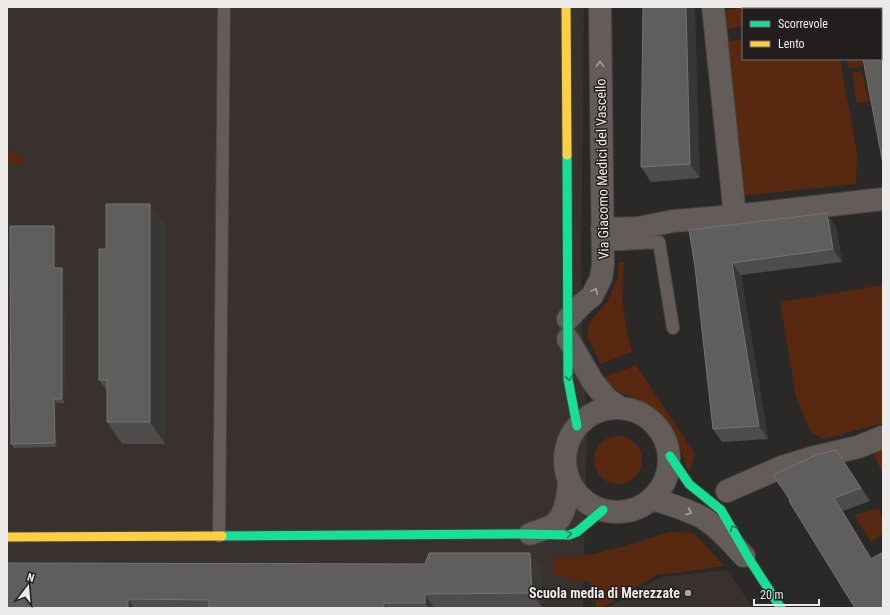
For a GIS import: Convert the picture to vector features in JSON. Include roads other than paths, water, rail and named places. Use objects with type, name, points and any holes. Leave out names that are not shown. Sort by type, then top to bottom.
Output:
[{"type":"street","points":[[566,7],[568,379],[577,426]]},
{"type":"street","name":"Via Giacomo Medici del Vascello","points":[[568,329],[581,305],[592,296],[597,287],[601,278],[603,265],[600,7]]},
{"type":"street","points":[[713,7],[735,216]]},
{"type":"street","points":[[602,237],[673,221],[735,216],[883,199]]},
{"type":"street","points":[[568,329],[593,382],[606,399],[619,407]]},
{"type":"street","points":[[670,456],[669,469],[660,491],[652,499],[638,508],[628,511],[615,512],[603,510],[583,500],[576,493],[569,482],[565,467],[566,447],[570,436],[577,426],[594,412],[606,408],[619,407],[645,415],[656,424],[666,441],[670,456],[689,484],[721,510],[750,562],[781,608]]},
{"type":"street","points":[[727,491],[782,467],[811,458],[858,447],[883,437]]},
{"type":"street","points":[[530,534],[554,524],[565,505],[569,482]]},
{"type":"street","points":[[652,499],[703,518],[718,528],[750,562]]},
{"type":"street","points":[[7,536],[569,535],[577,532],[603,510]]},
{"type":"lane","points":[[219,536],[224,7]]},
{"type":"lane","points":[[602,237],[659,242],[673,328]]},
{"type":"place","name":"Scuola media di Merezzate","points":[[688,593]]}]
